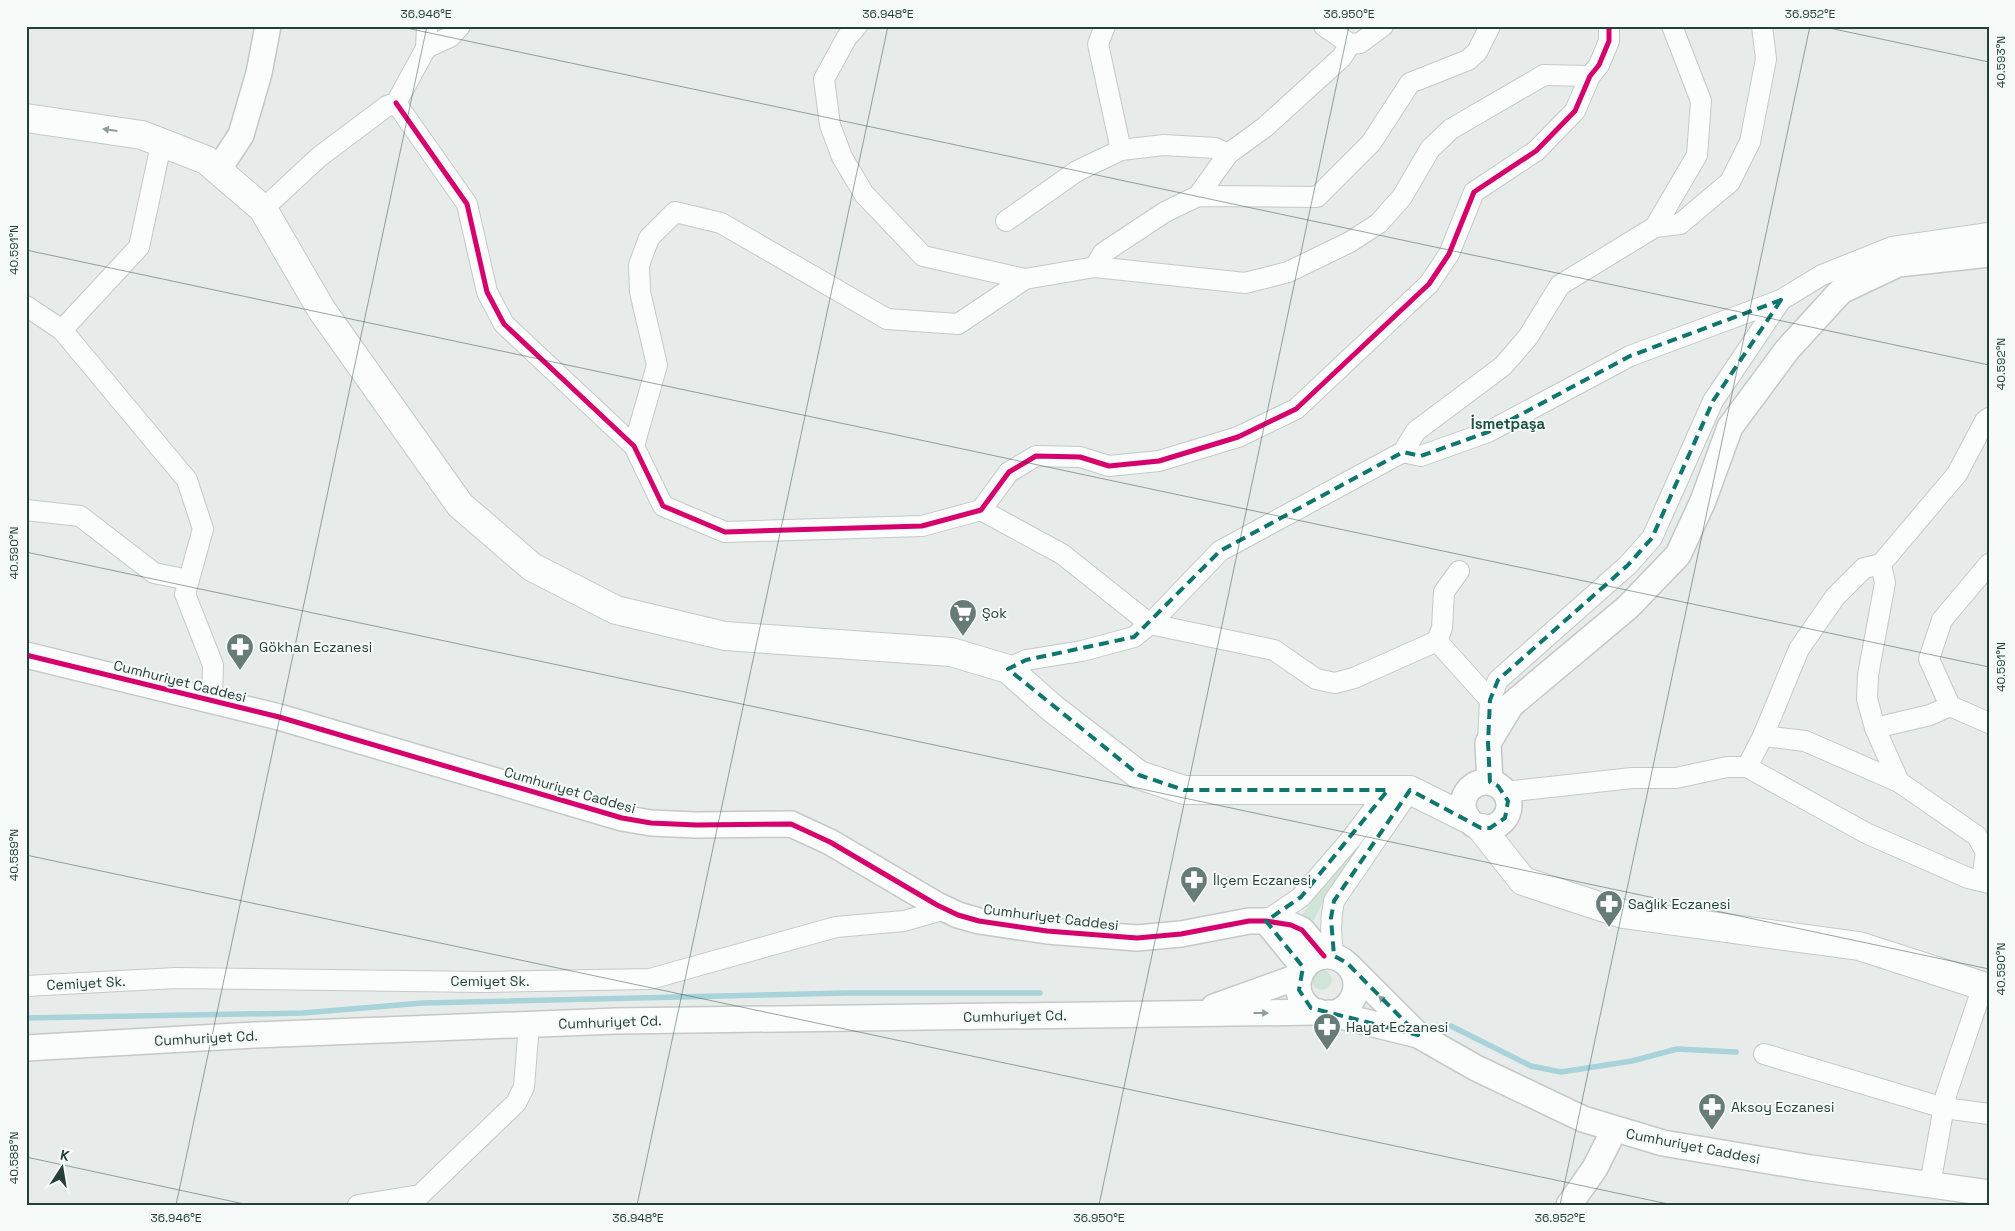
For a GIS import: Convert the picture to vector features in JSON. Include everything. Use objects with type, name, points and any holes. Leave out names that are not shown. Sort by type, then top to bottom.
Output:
[{"type":"main road","points":[[26,118],[142,135],[212,165],[262,209],[321,309],[460,505],[532,567],[616,610],[725,636],[951,652],[1008,669],[1052,708],[1139,775],[1184,790],[1399,790],[1474,823],[1523,881],[1623,914],[1859,946],[1986,987]]},
{"type":"main road","points":[[26,137],[159,154],[212,165]]},
{"type":"street","points":[[212,165],[241,135],[259,72],[268,26]]},
{"type":"street","points":[[262,209],[319,157],[387,106],[396,103],[426,48],[426,26]]},
{"type":"street","points":[[426,48],[450,37],[460,26]]},
{"type":"street","points":[[857,26],[847,37],[824,79],[830,125],[842,157],[864,194],[923,256],[1025,279],[1095,267],[1245,283],[1288,272],[1350,242],[1379,223],[1402,197],[1430,149],[1451,129],[1544,75],[1590,76]]},
{"type":"street","points":[[1105,26],[1098,44],[1121,150]]},
{"type":"street","points":[[1324,26],[1350,44],[1360,43],[1383,26]]},
{"type":"street","points":[[1095,267],[1103,253],[1164,212],[1198,196],[1317,197],[1371,143],[1410,83],[1468,60],[1477,52],[1490,26]]},
{"type":"street","points":[[396,103],[467,204],[487,292],[504,324],[634,446],[663,506],[725,532],[922,526],[981,510],[1009,472],[1036,456],[1080,457],[1109,466],[1159,461],[1238,437],[1296,409],[1429,284],[1449,254],[1474,192],[1536,151],[1574,111],[1590,76],[1599,65],[1609,41],[1609,26]]},
{"type":"street","points":[[1655,227],[1698,155],[1702,100],[1672,26]]},
{"type":"street","points":[[1008,669],[1026,660],[1082,651],[1134,637],[1150,624],[1220,551],[1403,452],[1416,431],[1503,366],[1528,337],[1560,284],[1655,227],[1680,224],[1730,182],[1750,142],[1766,59],[1762,26]]},
{"type":"street","points":[[1198,196],[1228,154],[1265,127],[1342,57],[1350,44]]},
{"type":"street","points":[[1006,221],[1077,171],[1121,150],[1164,145],[1215,148],[1228,154]]},
{"type":"street","points":[[62,330],[139,247],[159,154]]},
{"type":"street","points":[[634,446],[657,365],[640,292],[639,265],[649,238],[675,212],[720,223],[887,319],[958,324],[1025,279]]},
{"type":"street","points":[[1403,452],[1421,456],[1488,432],[1630,356],[1781,300],[1822,275],[1892,247],[1989,233]]},
{"type":"street","points":[[1488,743],[1511,705],[1628,608],[1678,555],[1703,501],[1730,426],[1787,350],[1840,291],[1898,264],[1989,254]]},
{"type":"street","points":[[1763,736],[1805,742],[1899,782],[1977,836],[1986,852],[1986,881],[1968,878],[1866,833],[1746,767],[1727,766],[1676,778],[1632,778],[1498,787],[1481,782],[1466,792],[1463,800],[1474,823],[1490,828],[1505,818],[1508,810],[1498,787],[1488,743],[1490,700],[1498,680],[1628,565],[1652,538],[1713,401],[1781,300]]},
{"type":"street","points":[[26,306],[62,330],[187,480],[203,529],[185,594],[213,665],[212,700]]},
{"type":"street","points":[[1746,767],[1763,736],[1799,649],[1834,597],[1864,568],[1881,564],[1957,474],[1985,421],[1989,418]]},
{"type":"street","points":[[26,510],[80,516],[154,573],[189,580]]},
{"type":"street","points":[[981,510],[1062,554],[1150,624],[1274,650],[1316,679],[1335,683],[1354,678],[1437,641],[1442,628],[1444,592],[1459,571]]},
{"type":"street","points":[[1881,564],[1885,583],[1868,674],[1867,699],[1875,728],[1899,782]]},
{"type":"street","points":[[1989,564],[1942,620],[1929,659],[1950,706],[1989,723]]},
{"type":"street","points":[[1437,641],[1490,700]]},
{"type":"street","name":"Cumhuriyet Caddesi","points":[[26,655],[279,716],[622,818],[651,823],[696,826],[791,824],[805,828],[946,909],[979,920],[1011,926],[1137,938],[1181,934],[1249,921],[1266,921],[1291,925],[1302,930],[1322,965],[1418,1035],[1441,1050],[1583,1119],[1614,1130],[1672,1144],[1811,1168],[1989,1193]]},
{"type":"street","points":[[1875,728],[1930,715],[1950,706]]},
{"type":"street","points":[[1266,921],[1301,897],[1351,839],[1399,790]]},
{"type":"street","points":[[1195,1013],[1322,965],[1356,980],[1352,999],[1342,1009],[1324,1013],[1311,1008],[1302,998],[1299,990],[1322,965],[1334,901],[1399,790]]},
{"type":"street","name":"Cemiyet Sk.","points":[[26,986],[176,978],[483,982],[650,979],[836,927],[904,921],[946,909]]},
{"type":"street","points":[[1930,1185],[1946,1095],[1986,987]]},
{"type":"street","name":"Cumhuriyet Caddesi","points":[[1324,1013],[1418,1035]]},
{"type":"street","name":"Cumhuriyet Cd.","points":[[26,1048],[254,1035],[616,1021],[1324,1013]]},
{"type":"street","points":[[358,1205],[421,1200],[516,1103],[524,1088],[529,1024]]},
{"type":"street","points":[[1764,1054],[1944,1108],[1989,1114]]},
{"type":"street","points":[[1569,1205],[1595,1168],[1614,1130]]},
{"type":"highlighted area","points":[[1781,300],[1713,401],[1652,538],[1628,565],[1498,680],[1490,700],[1488,743],[1490,782],[1498,786],[1508,801],[1505,818],[1490,828],[1481,828],[1410,790],[1334,901],[1331,918],[1334,956],[1347,963],[1418,1035],[1311,1008],[1299,990],[1303,967],[1266,921],[1301,897],[1388,790],[1184,790],[1139,775],[1008,669],[1026,660],[1134,637],[1220,551],[1403,452],[1421,456],[1488,432],[1630,356]]},
{"type":"green space","points":[[1388,802],[1392,804],[1327,895],[1312,923],[1301,916]]},
{"type":"green space","points":[[1318,970],[1326,970],[1332,976],[1332,984],[1326,990],[1318,990],[1312,984],[1312,976]]},
{"type":"waterway","points":[[26,1018],[303,1013],[423,1003],[846,993],[1040,993]]},
{"type":"waterway","points":[[1451,1026],[1531,1066],[1561,1072],[1632,1061],[1677,1049],[1736,1052]]},
{"type":"cycle path","points":[[396,103],[467,204],[487,292],[504,324],[634,446],[663,506],[725,532],[922,526],[981,510],[1009,472],[1036,456],[1080,457],[1109,466],[1159,461],[1238,437],[1296,409],[1429,284],[1449,254],[1474,192],[1536,151],[1575,111],[1590,76],[1599,65],[1609,41],[1609,26]]},
{"type":"cycle path","points":[[26,655],[279,717],[622,818],[651,823],[696,825],[791,824],[830,842],[937,905],[958,915],[979,921],[1047,931],[1137,938],[1181,934],[1249,921],[1266,921],[1291,925],[1302,930],[1324,956]]},
{"type":"place","name":"Şok","points":[[963,637]]},
{"type":"place","name":"Gökhan Eczanesi","points":[[240,671]]},
{"type":"place","name":"İlçem Eczanesi","points":[[1194,904]]},
{"type":"place","name":"Sağlık Eczanesi","points":[[1609,928]]},
{"type":"place","name":"Hayat Eczanesi","points":[[1327,1051]]},
{"type":"place","name":"Aksoy Eczanesi","points":[[1712,1131]]},
{"type":"district","name":"İsmetpaşa","points":[[1508,423]]}]
